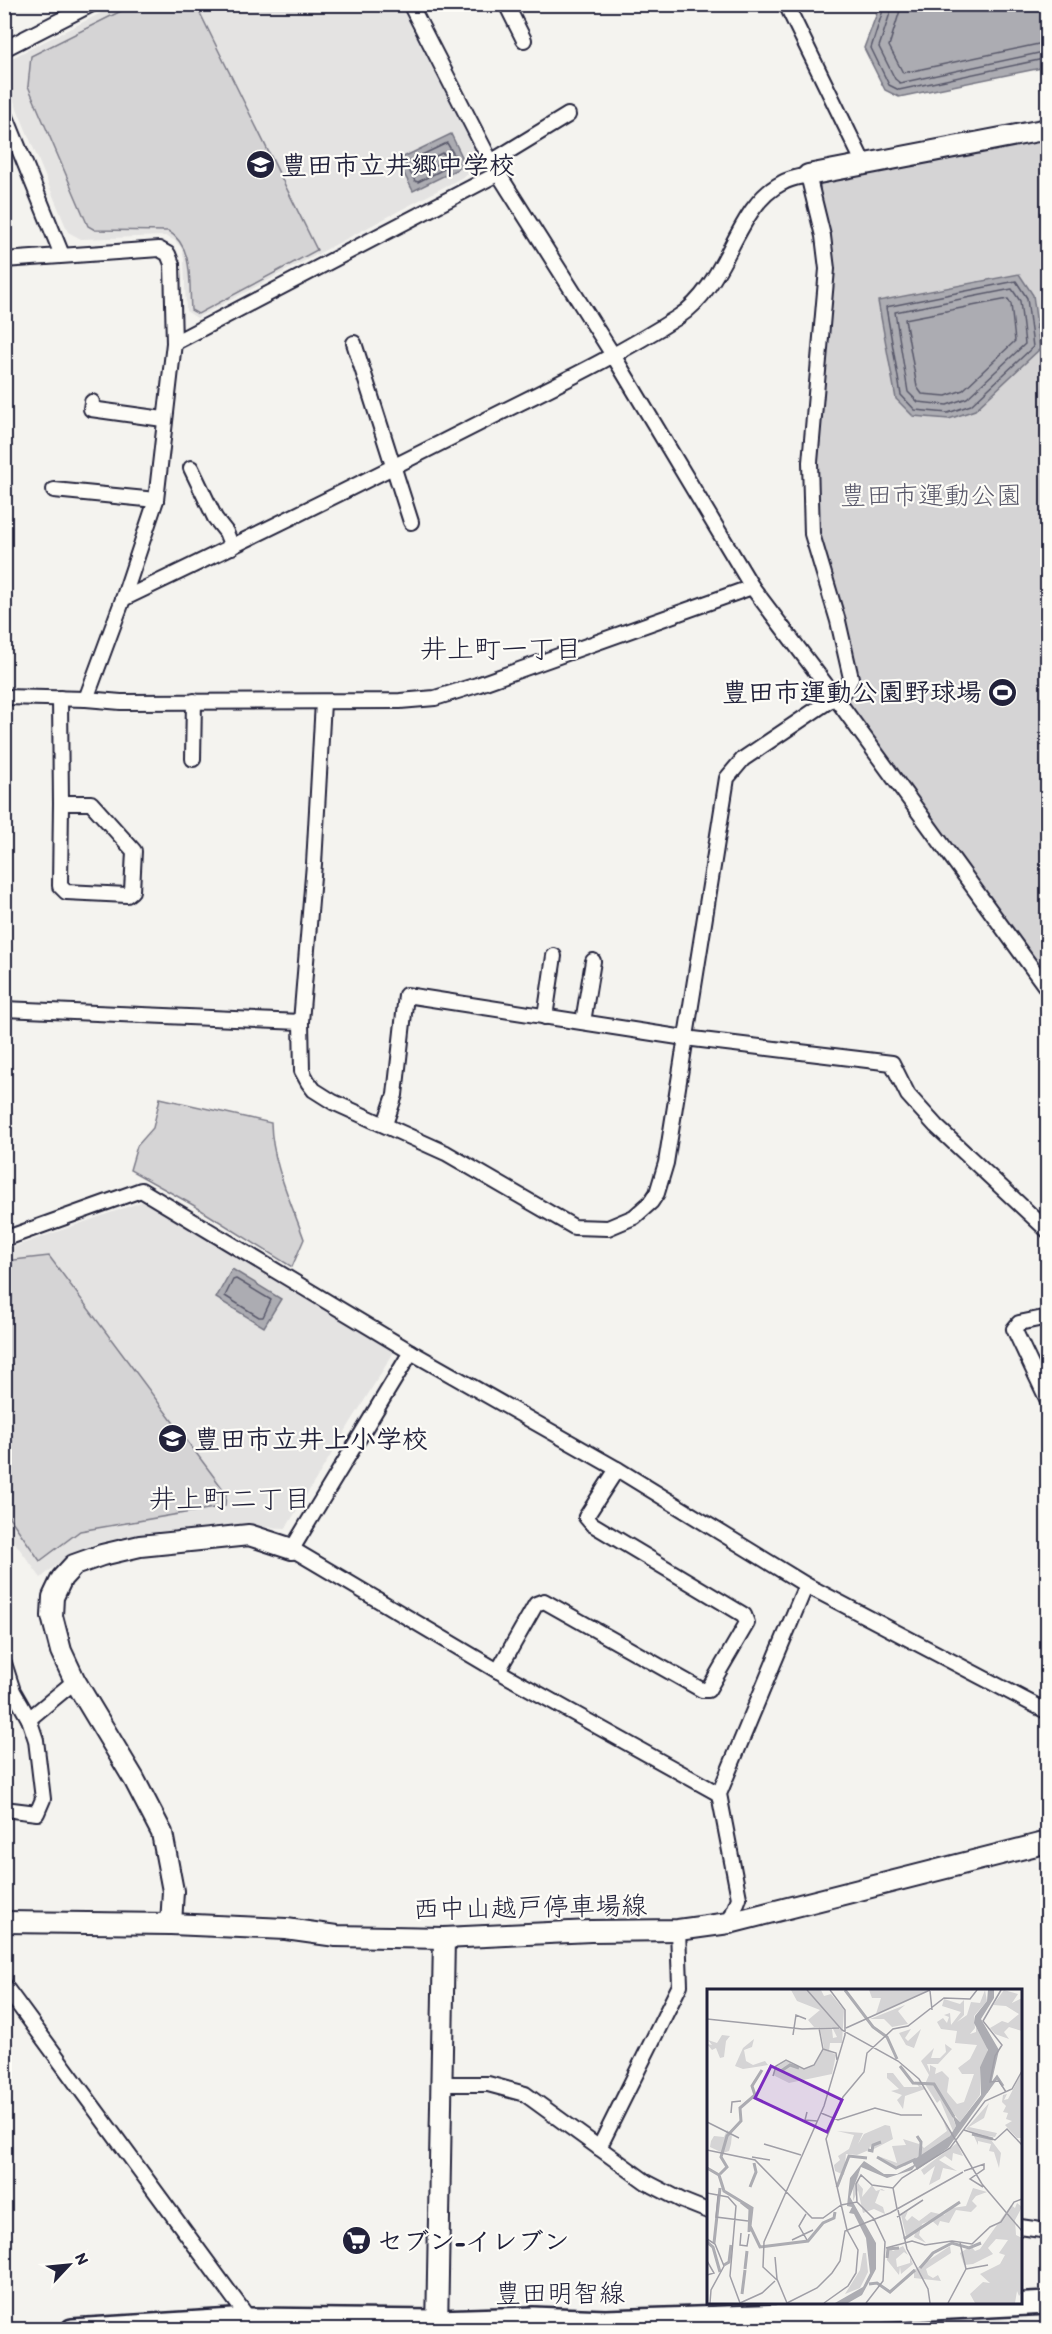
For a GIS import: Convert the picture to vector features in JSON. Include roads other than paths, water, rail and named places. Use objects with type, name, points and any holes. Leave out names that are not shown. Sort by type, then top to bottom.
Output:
[{"type":"main road","name":"豊田明智線","points":[[1022,2304],[1047,2303]]},
{"type":"main road","name":"豊田明智線","points":[[85,2329],[249,2319],[288,2324],[437,2325],[533,2318],[605,2321],[739,2310],[1003,2304]]},
{"type":"street","points":[[4,49],[92,4]]},
{"type":"street","points":[[506,4],[524,40]]},
{"type":"street","points":[[786,4],[864,164]]},
{"type":"street","points":[[412,5],[495,167],[613,355],[752,587],[835,697],[1047,990]]},
{"type":"street","points":[[4,111],[62,255]]},
{"type":"street","points":[[174,343],[495,167],[568,115]]},
{"type":"street","points":[[123,598],[232,547],[394,466],[613,355],[676,318],[694,305],[714,281],[750,213],[779,184],[808,175],[1047,129]]},
{"type":"street","points":[[323,702],[314,864],[301,1022],[302,1071],[308,1082],[314,1090],[333,1102],[446,1153],[574,1227],[608,1228],[616,1226],[643,1210],[651,1202],[659,1186],[666,1163],[727,778],[743,759],[835,697],[848,686],[851,678],[838,621],[812,534],[810,462],[827,269],[823,236],[808,175]]},
{"type":"street","points":[[4,260],[159,249],[168,254],[172,264],[174,343],[163,419],[156,500],[86,699]]},
{"type":"street","points":[[354,343],[411,522]]},
{"type":"street","points":[[92,402],[91,409],[163,419]]},
{"type":"street","points":[[191,468],[232,547]]},
{"type":"street","points":[[54,490],[156,500]]},
{"type":"street","points":[[4,697],[121,702],[323,702],[435,698],[752,587]]},
{"type":"street","points":[[60,698],[60,886],[66,892],[127,895],[132,891],[134,851],[92,803],[61,803]]},
{"type":"street","points":[[193,759],[194,701]]},
{"type":"street","points":[[545,1017],[554,956]]},
{"type":"street","points":[[583,1022],[593,961]]},
{"type":"street","points":[[386,1124],[395,1095],[406,995],[685,1038],[892,1063],[908,1095],[936,1126],[1047,1231]]},
{"type":"street","points":[[4,1009],[301,1022]]},
{"type":"street","points":[[4,1239],[141,1190],[411,1352],[617,1469],[806,1584],[1047,1712]]},
{"type":"street","points":[[1047,1317],[1019,1323],[1014,1329],[1047,1401]]},
{"type":"street","points":[[292,1549],[411,1352]]},
{"type":"street","points":[[498,1671],[536,1604],[544,1601],[702,1690],[708,1690],[747,1623],[744,1615],[592,1524],[586,1517],[617,1469]]},
{"type":"street","points":[[171,1924],[173,1891],[162,1833],[134,1779],[75,1681],[61,1651],[52,1616],[53,1597],[62,1578],[74,1565],[102,1555],[140,1546],[249,1535],[292,1549],[498,1671],[719,1794]]},
{"type":"street","points":[[729,1923],[739,1898],[719,1794],[806,1584]]},
{"type":"street","points":[[4,1663],[13,1691],[29,1719],[36,1740],[43,1799],[37,1813],[4,1809]]},
{"type":"street","points":[[29,1719],[75,1681]]},
{"type":"street","name":"西中山越戸停車場線","points":[[4,1922],[171,1924],[286,1929],[336,1936],[444,1938],[591,1931],[678,1930],[729,1923],[1047,1842]]},
{"type":"street","points":[[599,2148],[680,1986],[678,1930]]},
{"type":"street","points":[[437,2325],[444,1938]]},
{"type":"street","points":[[4,1985],[249,2319]]},
{"type":"street","points":[[441,2084],[488,2084],[525,2094],[646,2182],[707,2211]]},
{"type":"street","points":[[1022,2227],[1047,2231]]},
{"type":"water","points":[[880,5],[1047,5],[1047,63],[1041,68],[899,97],[885,90],[864,48]]},
{"type":"water","points":[[451,134],[466,165],[413,191],[397,160]]},
{"type":"water","points":[[1019,274],[1033,295],[1040,349],[975,410],[949,419],[913,416],[896,399],[878,301]]},
{"type":"water","points":[[232,1269],[281,1299],[264,1327],[216,1298]]},
{"type":"waterway","points":[[1037,327],[1048,326]]},
{"type":"place","name":"豊田市立井郷中学校","points":[[260,165]]},
{"type":"place","name":"豊田市運動公園野球場","points":[[1003,692]]},
{"type":"place","name":"豊田市立井上小学校","points":[[173,1439]]},
{"type":"place","name":"セブン-イレブン","points":[[356,2241]]},
{"type":"district","name":"井上町一丁目","points":[[501,648]]},
{"type":"district","name":"井上町二丁目","points":[[230,1498]]},
{"type":"park label","name":"豊田市運動公園","points":[[931,495]]}]
